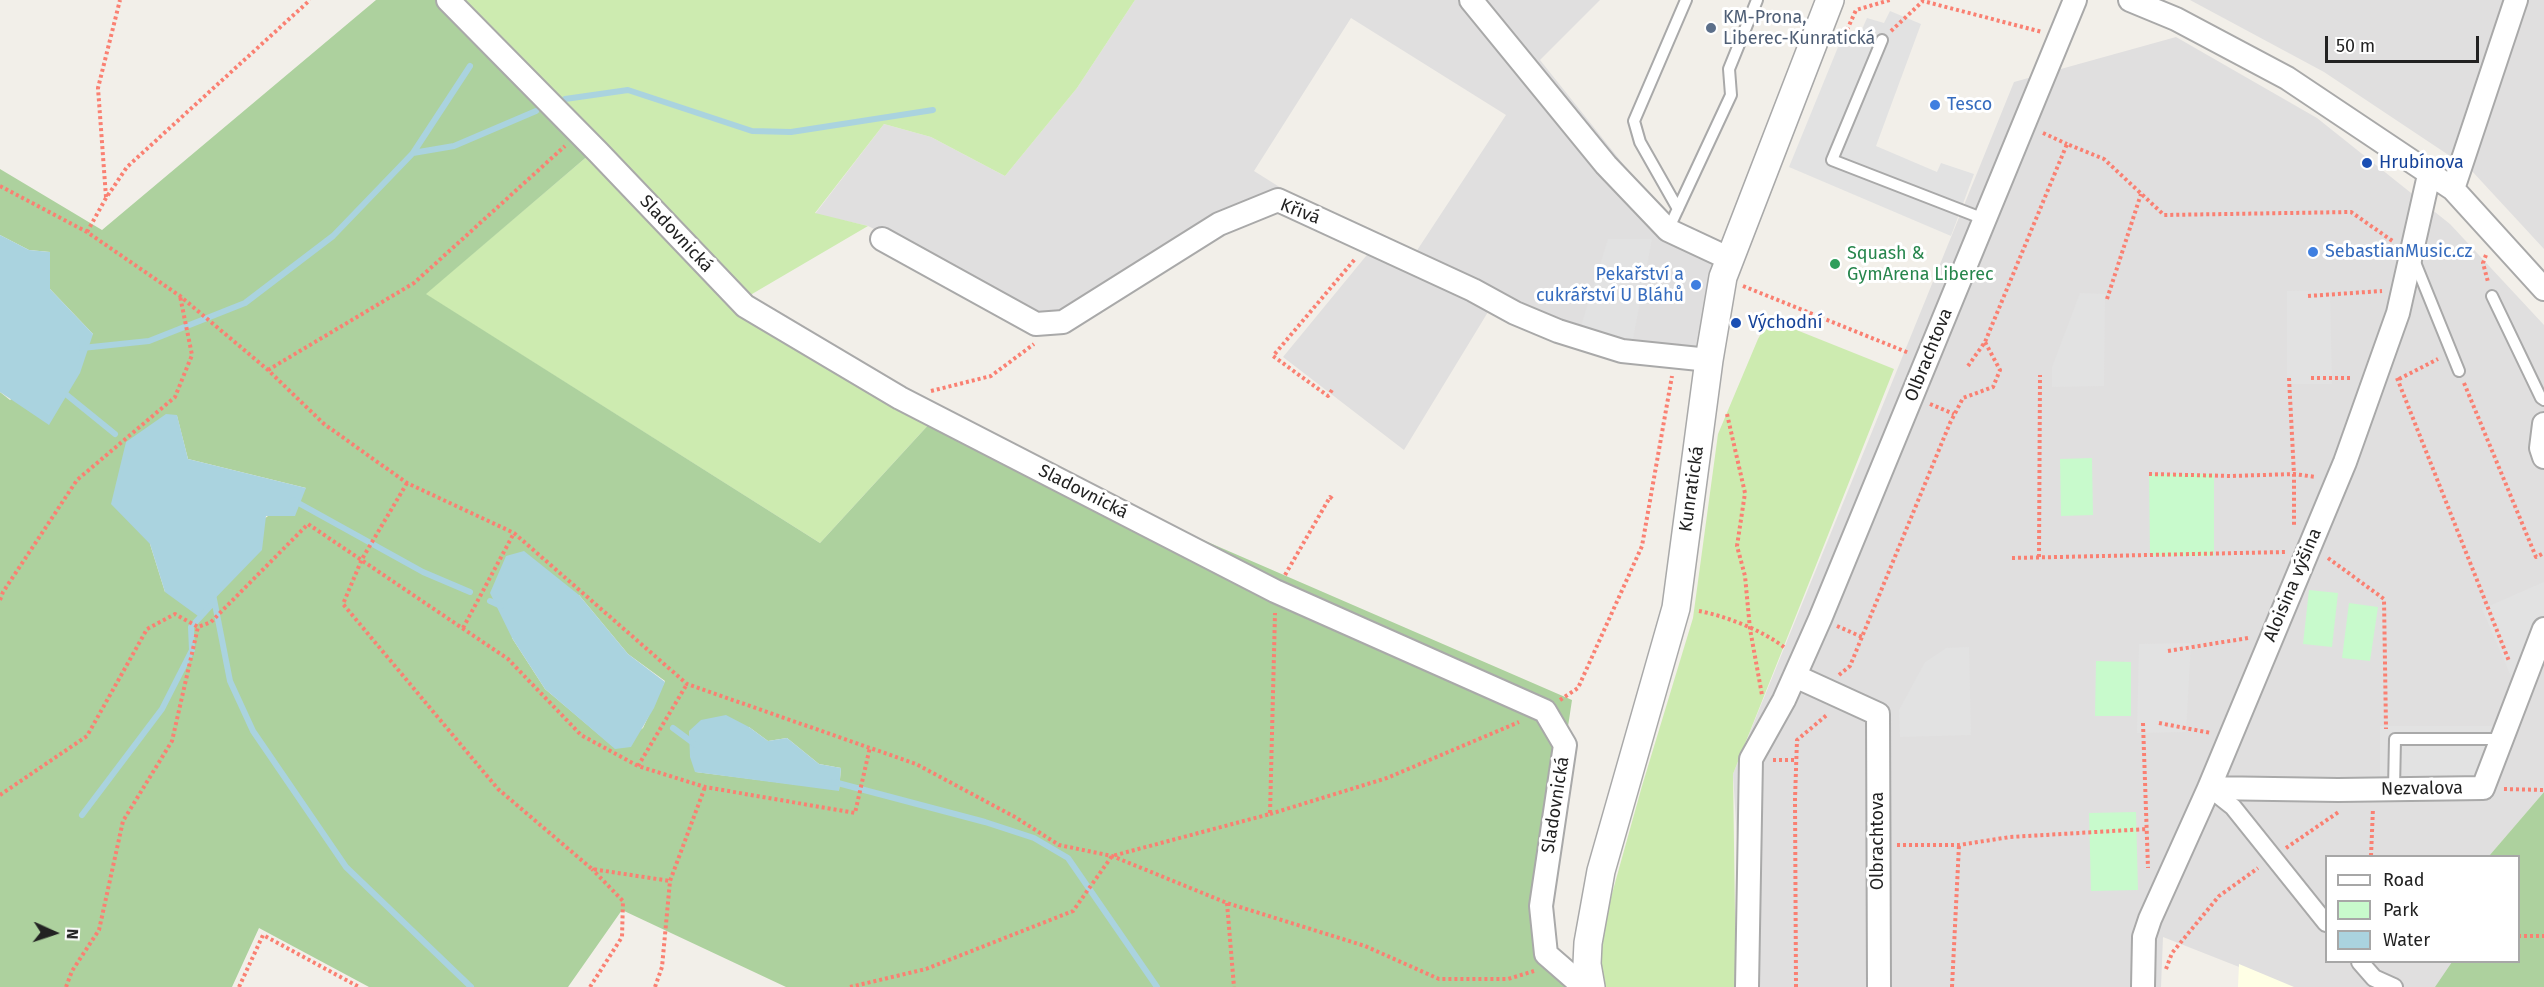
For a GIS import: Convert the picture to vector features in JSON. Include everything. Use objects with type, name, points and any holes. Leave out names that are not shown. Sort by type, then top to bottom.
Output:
[{"type":"street","name":"Sladovnická","points":[[448,0],[745,306],[900,398],[1275,591],[1545,711],[1565,745],[1541,906],[1546,954],[1584,987]]},
{"type":"street","points":[[1471,0],[1606,165],[1668,230],[1727,268]]},
{"type":"street","name":"Kunratická","points":[[1591,987],[1587,964],[1588,943],[1601,871],[1676,608],[1709,360],[1727,268],[1830,0]]},
{"type":"street","name":"Olbrachtova","points":[[1747,987],[1751,759],[1799,669],[2075,0]]},
{"type":"street","points":[[2130,0],[2176,19],[2287,78],[2453,189],[2544,289]]},
{"type":"street","points":[[2453,189],[2516,0]]},
{"type":"street","name":"Aloisina výšina","points":[[2143,987],[2144,937],[2273,634],[2303,551],[2338,479],[2398,313],[2429,175]]},
{"type":"street","name":"Křivá","points":[[1063,322],[1219,224],[1278,200],[1473,290],[1515,313],[1558,331],[1622,351],[1709,360]]},
{"type":"street","points":[[882,239],[1036,324],[1063,322]]},
{"type":"street","points":[[2544,424],[2541,448],[2544,457]]},
{"type":"street","name":"Nezvalova","points":[[2209,788],[2483,788],[2542,642]]},
{"type":"street","name":"Olbrachtova","points":[[1799,669],[1821,688],[1878,714],[1879,987]]},
{"type":"street","points":[[2209,788],[2233,807],[2325,921]]},
{"type":"street","points":[[2361,963],[2374,978],[2394,987]]},
{"type":"lane","points":[[1678,209],[1640,142],[1634,121],[1686,0]]},
{"type":"lane","points":[[1668,230],[1731,95],[1729,69],[1757,0]]},
{"type":"lane","points":[[1882,40],[1833,160],[1984,219]]},
{"type":"lane","points":[[2411,254],[2459,371]]},
{"type":"lane","points":[[2492,296],[2544,400]]},
{"type":"lane","points":[[2384,789],[2394,739],[2502,740]]},
{"type":"path","points":[[106,198],[98,88],[120,0]]},
{"type":"path","points":[[87,232],[127,167],[310,0]]},
{"type":"path","points":[[1847,30],[1856,10],[1890,0]]},
{"type":"path","points":[[1882,40],[1923,1],[2060,36]]},
{"type":"path","points":[[268,370],[414,283],[579,133]]},
{"type":"path","points":[[1968,366],[1985,342],[2067,144],[2104,159],[2164,215],[2351,212],[2411,254]]},
{"type":"path","points":[[0,186],[87,232],[180,296],[268,370],[324,424],[407,483],[514,533],[687,684],[916,764],[1015,817],[1059,845],[1112,856],[1227,903],[1365,945],[1439,979],[1508,979],[1557,963]]},
{"type":"path","points":[[2107,298],[2141,194]]},
{"type":"path","points":[[2492,296],[2483,263],[2494,235]]},
{"type":"path","points":[[1332,390],[1328,396],[1273,357],[1369,242]]},
{"type":"path","points":[[1727,268],[1927,361]]},
{"type":"path","points":[[2308,296],[2403,289]]},
{"type":"path","points":[[0,600],[77,480],[175,397],[192,356],[180,296]]},
{"type":"path","points":[[900,398],[991,376],[1063,322]]},
{"type":"path","points":[[1821,688],[1850,666],[1950,423],[1963,398],[1993,387],[2000,370],[1985,342]]},
{"type":"path","points":[[2311,378],[2377,372],[2399,379],[2451,352]]},
{"type":"path","points":[[850,987],[926,969],[1073,911],[1112,856],[1270,814],[1387,778],[1545,711],[1578,688],[1642,546],[1675,358]]},
{"type":"path","points":[[2459,371],[2536,557],[2544,553]]},
{"type":"path","points":[[2040,375],[2040,557]]},
{"type":"path","points":[[2289,378],[2294,474],[2303,551]]},
{"type":"path","points":[[2399,379],[2521,692]]},
{"type":"path","points":[[1724,405],[1744,493],[1737,546],[1745,576],[1750,629],[1769,727]]},
{"type":"path","points":[[2149,474],[2230,476],[2294,474],[2338,479]]},
{"type":"path","points":[[407,483],[362,560],[343,604],[498,789],[592,869],[623,901],[622,937],[590,987]]},
{"type":"path","points":[[1270,814],[1275,591],[1330,497],[1334,500]]},
{"type":"path","points":[[198,627],[211,622],[308,524],[508,659],[581,735],[638,766],[705,787],[855,813],[870,747]]},
{"type":"path","points":[[463,628],[514,533]]},
{"type":"path","points":[[2013,558],[2214,556],[2303,551],[2384,599],[2386,733],[2394,739]]},
{"type":"path","points":[[1676,608],[1718,615],[1774,639],[1799,669]]},
{"type":"path","points":[[0,795],[87,736],[147,629],[176,614],[198,627]]},
{"type":"path","points":[[66,987],[72,971],[99,930],[123,821],[172,741],[198,627]]},
{"type":"path","points":[[2168,651],[2273,634]]},
{"type":"path","points":[[638,766],[687,684]]},
{"type":"path","points":[[1796,987],[1797,740],[1845,699]]},
{"type":"path","points":[[2143,723],[2149,874]]},
{"type":"path","points":[[2159,723],[2230,737]]},
{"type":"path","points":[[656,987],[662,967],[670,881],[705,787]]},
{"type":"path","points":[[2483,788],[2544,790]]},
{"type":"path","points":[[2371,855],[2384,789]]},
{"type":"path","points":[[2164,976],[2172,953],[2219,896],[2273,858],[2384,789]]},
{"type":"path","points":[[1878,845],[1959,845],[2010,837],[2147,830]]},
{"type":"path","points":[[1952,987],[1959,845]]},
{"type":"path","points":[[592,869],[670,881]]},
{"type":"path","points":[[1227,903],[1234,987]]},
{"type":"path","points":[[239,987],[262,935],[359,987]]},
{"type":"path","points":[[2520,936],[2544,936]]},
{"type":"shaded area","points":[[1135,0],[1600,0],[1540,60],[1664,215],[1720,246],[1694,370],[1488,312],[1404,450],[1283,357],[1380,239],[1414,255],[1506,115],[1351,18],[1254,171],[1289,193],[1059,316],[1035,316],[946,264],[868,226],[815,214],[884,124],[931,137],[1005,176],[1077,88]]},
{"type":"shaded area","points":[[2190,0],[2544,0],[2544,249],[2471,170],[2324,72]]},
{"type":"shaded area","points":[[1890,11],[1921,24],[1876,146],[1937,172],[1941,163],[1974,174],[1951,236],[1789,167],[1845,30],[1860,34],[1867,18],[1884,23]]},
{"type":"shaded area","points":[[2176,37],[2317,118],[2450,224],[2544,325],[2544,792],[2490,855],[2325,855],[2325,963],[2458,963],[2446,987],[2290,987],[2163,937],[2161,987],[1746,987],[1733,774],[2014,82]]},
{"type":"shaded area","points":[[1608,239],[1652,239],[1632,344],[1581,326]]},
{"type":"shaded area","points":[[2330,290],[2332,384],[2287,384],[2287,291]]},
{"type":"shaded area","points":[[2080,293],[2105,294],[2104,386],[2052,387],[2052,367]]},
{"type":"shaded area","points":[[2544,582],[2544,652],[2523,704],[2482,609]]},
{"type":"shaded area","points":[[2191,643],[2186,732],[2137,733],[2139,644]]},
{"type":"shaded area","points":[[1969,647],[1971,735],[1900,737],[1899,710],[1925,662],[1946,648]]},
{"type":"shaded area","points":[[2380,726],[2495,726],[2496,767],[2503,771],[2491,795],[2380,795]]},
{"type":"shaded area","points":[[2239,964],[2294,987],[2238,987]]},
{"type":"green space","points":[[376,0],[453,0],[590,154],[426,294],[820,543],[931,422],[1572,700],[1541,906],[1568,987],[786,987],[622,910],[568,987],[369,987],[259,928],[232,987],[0,987],[0,392],[10,400],[93,334],[50,289],[50,252],[29,250],[0,235],[0,169],[102,230]],"holes":[[[177,416],[188,459],[306,488],[165,592],[150,544]],[[579,595],[628,654],[665,681],[643,728],[615,748],[545,689],[512,638]],[[749,727],[768,741],[787,738],[819,764],[841,768],[839,790],[696,772],[689,731]]]},
{"type":"green space","points":[[453,0],[1135,0],[1077,88],[1005,176],[931,137],[884,124],[815,213],[868,226],[735,304],[931,422],[820,543],[425,294],[590,154]]},
{"type":"green space","points":[[1769,319],[1894,369],[1733,774],[1736,987],[1586,987],[1642,786],[1693,618],[1718,434],[1758,339]]},
{"type":"green space","points":[[2092,458],[2093,515],[2061,516],[2060,459]]},
{"type":"green space","points":[[2149,474],[2214,474],[2214,556],[2150,556]]},
{"type":"green space","points":[[2309,590],[2338,593],[2332,647],[2303,644]]},
{"type":"green space","points":[[2349,603],[2378,607],[2370,661],[2342,658]]},
{"type":"green space","points":[[2096,661],[2131,662],[2131,716],[2095,716]]},
{"type":"green space","points":[[2544,792],[2544,987],[2435,987],[2451,963],[2520,963],[2520,855],[2490,855]]},
{"type":"green space","points":[[2136,812],[2138,890],[2091,891],[2089,813]]},
{"type":"water","points":[[0,235],[29,250],[50,252],[50,289],[93,334],[80,373],[49,425],[0,392]]},
{"type":"water","points":[[166,414],[177,415],[188,459],[306,488],[295,516],[266,516],[262,550],[198,616],[165,592],[150,544],[111,504],[126,442]]},
{"type":"water","points":[[524,551],[579,595],[628,654],[665,682],[654,708],[631,747],[615,749],[545,689],[512,638],[490,593],[506,556]]},
{"type":"water","points":[[726,715],[749,727],[768,741],[787,738],[819,764],[841,768],[839,791],[695,772],[690,757],[689,731],[701,720]]},
{"type":"waterway","points":[[413,153],[470,66]]},
{"type":"waterway","points":[[565,99],[628,90],[752,131],[791,132],[933,110]]},
{"type":"waterway","points":[[82,348],[149,341],[245,303],[333,236],[413,153],[454,146],[536,111]]},
{"type":"waterway","points":[[62,391],[115,434]]},
{"type":"waterway","points":[[293,500],[423,572],[470,592]]},
{"type":"waterway","points":[[213,594],[230,681],[253,731],[346,867],[471,987]]},
{"type":"waterway","points":[[490,601],[501,606]]},
{"type":"waterway","points":[[82,815],[162,709],[192,650],[191,627],[214,602]]},
{"type":"waterway","points":[[673,728],[696,745]]},
{"type":"waterway","points":[[834,782],[985,822],[1034,838],[1068,858],[1157,987]]},
{"type":"place","name":"KM-Prona, Liberec-Kunratická","points":[[1711,28]]},
{"type":"place","name":"Tesco","points":[[1935,105]]},
{"type":"place","name":"Hrubínova","points":[[2367,163]]},
{"type":"place","name":"SebastianMusic.cz","points":[[2313,252]]},
{"type":"place","name":"Squash & GymArena Liberec","points":[[1835,264]]},
{"type":"place","name":"Pekařství a cukrářství U Bláhů","points":[[1696,285]]},
{"type":"place","name":"Východní","points":[[1736,323]]}]
